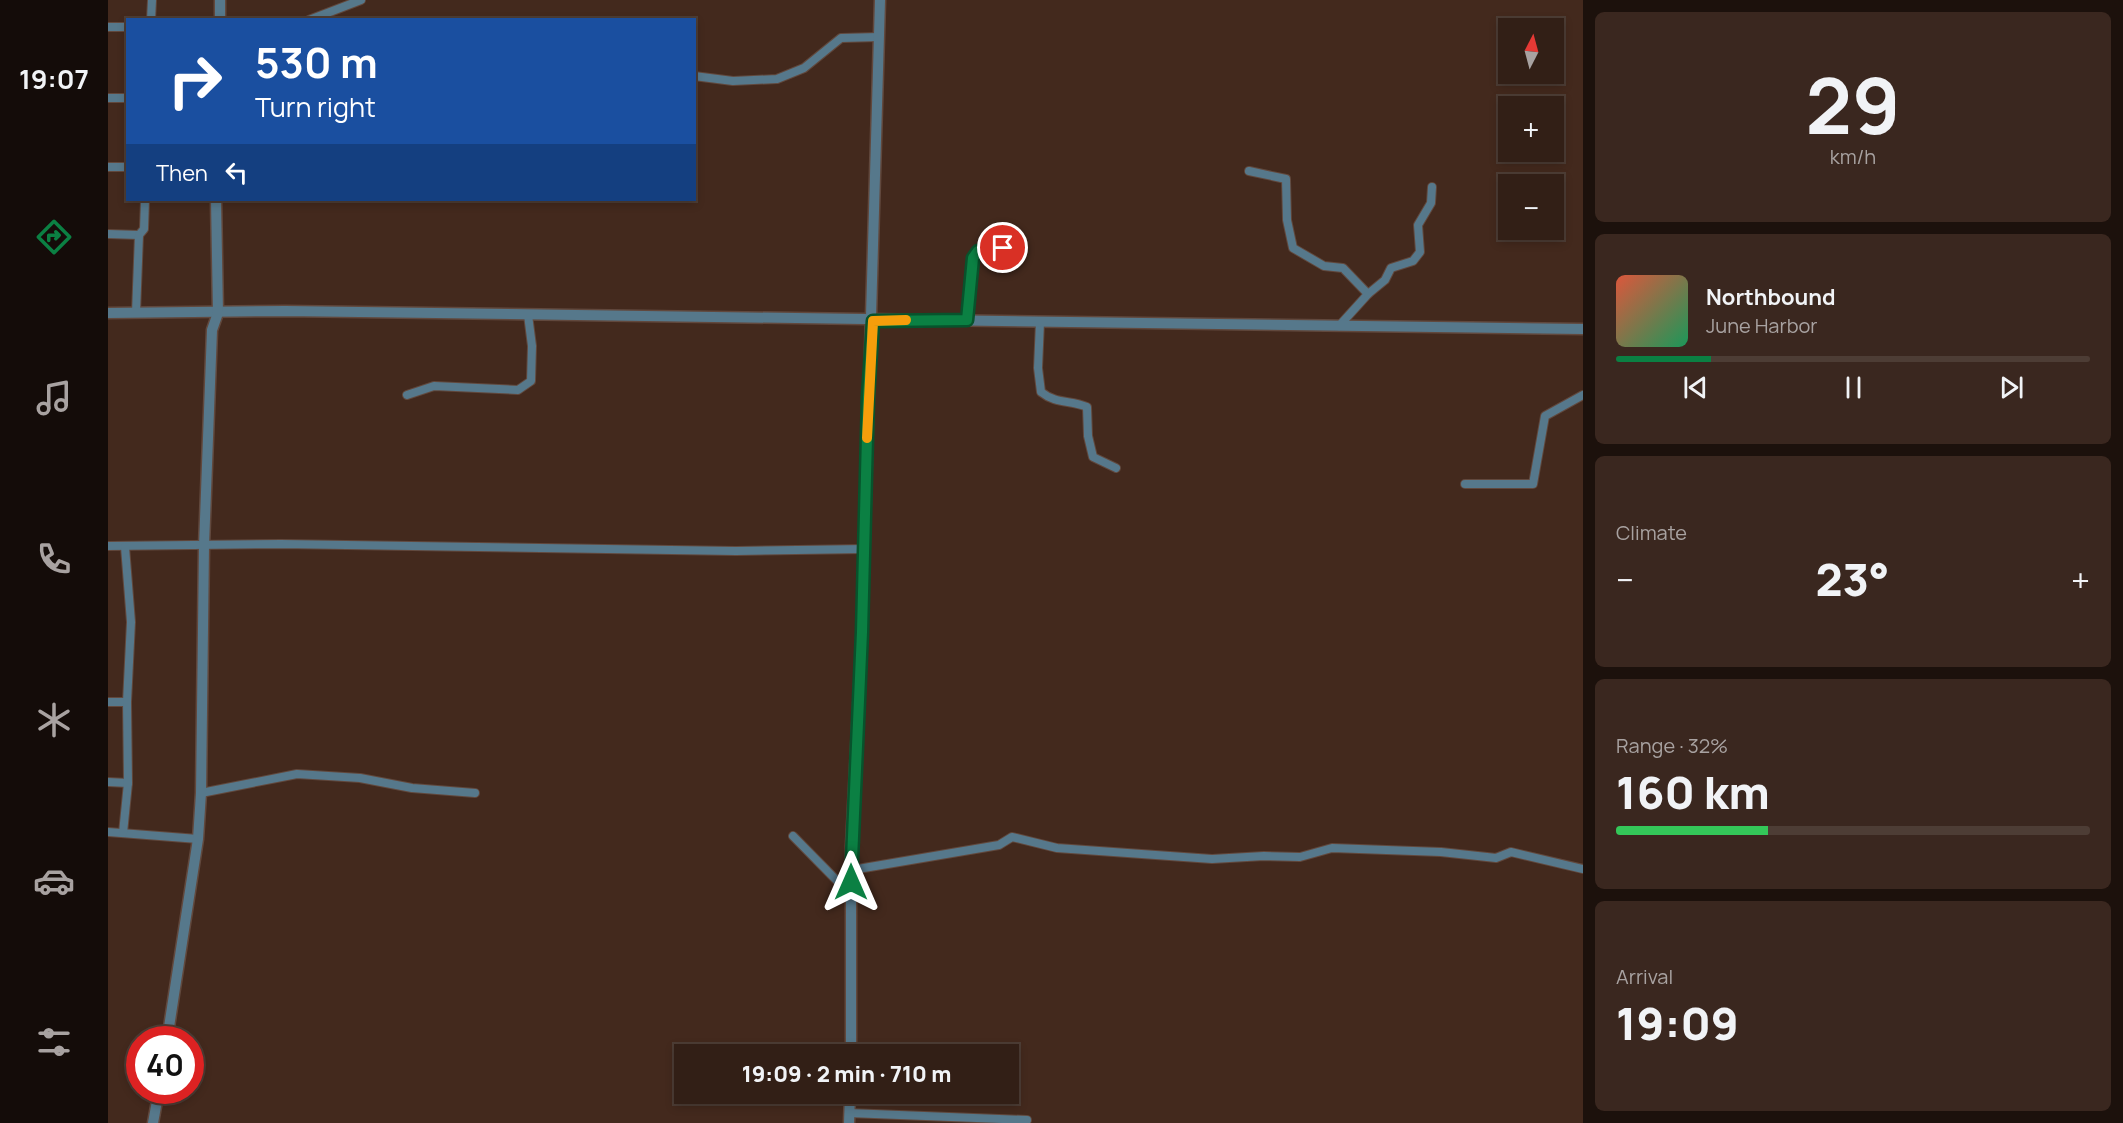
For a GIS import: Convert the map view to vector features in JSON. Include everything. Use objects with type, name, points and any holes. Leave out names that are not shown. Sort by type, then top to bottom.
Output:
[{"type":"street","points":[[151,18],[152,0]]},
{"type":"street","points":[[220,0],[220,18]]},
{"type":"street","points":[[314,18],[361,0]]},
{"type":"street","points":[[851,1044],[851,896],[865,549],[868,397],[873,321],[880,0]]},
{"type":"street","points":[[108,27],[126,27]]},
{"type":"street","points":[[696,76],[733,81],[777,79],[804,68],[841,38],[879,37]]},
{"type":"street","points":[[108,98],[126,98]]},
{"type":"street","points":[[108,167],[126,167]]},
{"type":"street","points":[[1249,171],[1286,179],[1287,220],[1293,248],[1324,266],[1343,268],[1368,294]]},
{"type":"street","points":[[1339,326],[1368,294],[1385,280],[1391,268],[1413,261],[1420,252],[1418,225],[1431,203],[1432,187]]},
{"type":"street","points":[[136,313],[139,235],[144,229],[145,201]]},
{"type":"street","points":[[169,1026],[198,839],[201,793],[204,546],[212,330],[218,313],[216,201]]},
{"type":"street","points":[[108,234],[139,235]]},
{"type":"street","points":[[967,320],[973,258],[978,251],[1003,248]]},
{"type":"street","points":[[108,313],[285,311],[873,321],[967,320],[1583,329]]},
{"type":"street","points":[[407,395],[434,386],[518,390],[531,381],[532,346],[528,315]]},
{"type":"street","points":[[1040,322],[1038,368],[1041,392],[1060,402],[1078,403],[1087,407],[1088,436],[1093,457],[1116,468]]},
{"type":"street","points":[[1465,484],[1533,484],[1545,416],[1583,395]]},
{"type":"street","points":[[108,546],[281,544],[736,550],[865,549]]},
{"type":"street","points":[[123,833],[128,783],[127,702],[131,622],[125,547]]},
{"type":"street","points":[[108,702],[127,702]]},
{"type":"street","points":[[201,793],[297,774],[360,778],[412,788],[475,793]]},
{"type":"street","points":[[108,782],[128,783]]},
{"type":"street","points":[[108,832],[198,839]]},
{"type":"street","points":[[793,836],[851,896]]},
{"type":"street","points":[[852,870],[999,845],[1012,837],[1057,848],[1212,860],[1264,856],[1300,857],[1332,848],[1441,852],[1496,858],[1511,852],[1544,862],[1583,869]]},
{"type":"street","points":[[153,1123],[156,1104]]},
{"type":"street","points":[[849,1118],[1027,1120]]},
{"type":"slow traffic","points":[[867,438],[873,321],[906,320]]},
{"type":"route","points":[[851,882],[866,532],[868,397],[873,321],[967,320],[973,258],[978,251],[1003,248]]}]
